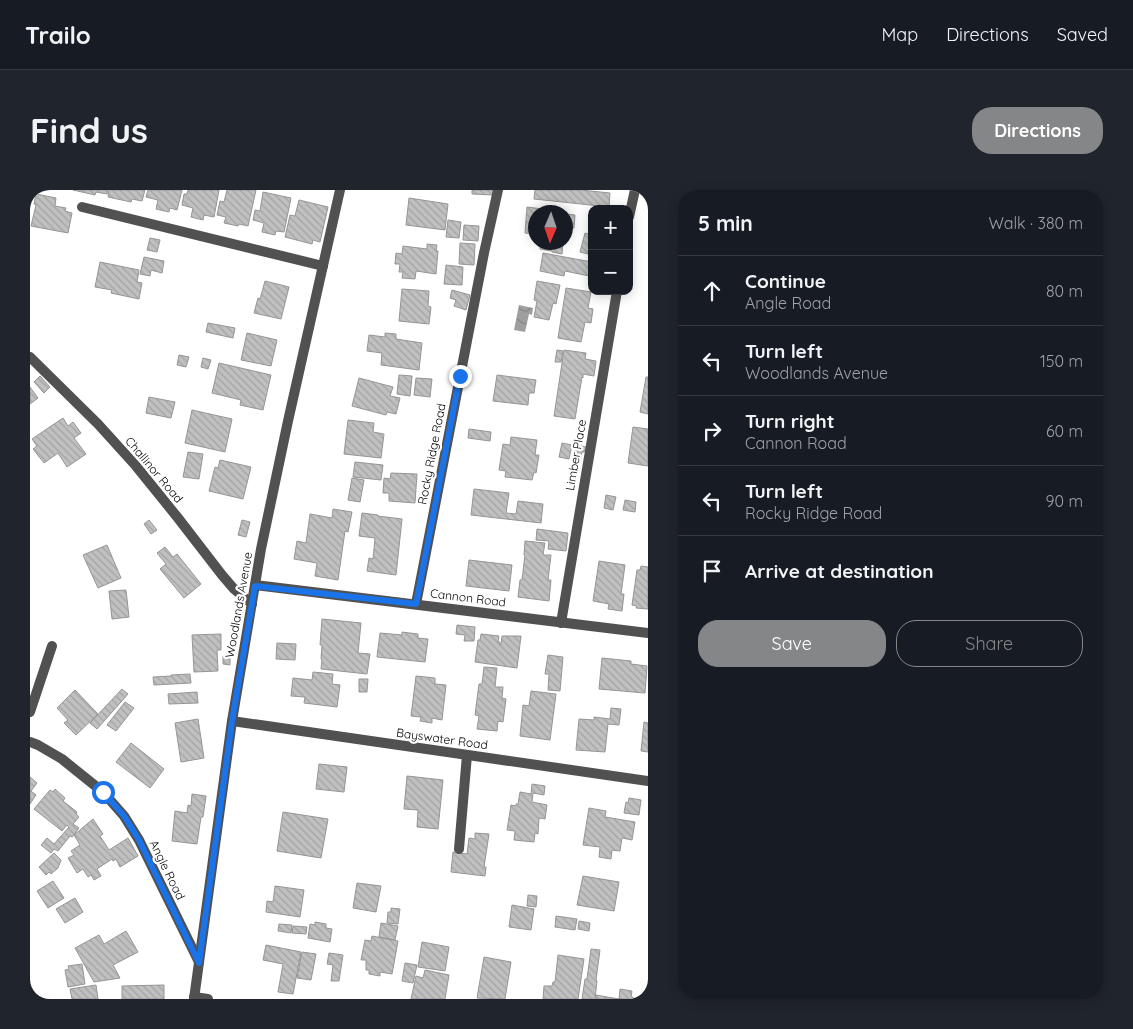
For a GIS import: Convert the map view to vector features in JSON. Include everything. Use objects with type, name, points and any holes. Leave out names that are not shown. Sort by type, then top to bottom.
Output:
[{"type":"street","name":"Woodlands Avenue","points":[[194,998],[232,721],[261,549],[340,190]]},
{"type":"street","name":"Rocky Ridge Road","points":[[416,604],[478,281],[498,190]]},
{"type":"street","points":[[632,205],[635,190]]},
{"type":"street","points":[[82,206],[323,266]]},
{"type":"street","name":"Limber Place","points":[[561,623],[616,295]]},
{"type":"street","name":"Challinor Road","points":[[30,357],[98,424],[136,466],[222,575],[234,589],[252,604]]},
{"type":"street","name":"Cannon Road","points":[[255,586],[648,633]]},
{"type":"street","points":[[30,712],[52,646]]},
{"type":"street","name":"Bayswater Road","points":[[232,721],[648,781]]},
{"type":"street","name":"Angle Road","points":[[30,742],[62,759],[103,792],[124,816],[139,840],[199,963]]},
{"type":"street","points":[[459,849],[467,755]]},
{"type":"street","points":[[194,998],[208,999]]},
{"type":"water","points":[[519,305],[533,308],[532,315],[529,314],[525,332],[514,330]]},
{"type":"building","points":[[73,190],[108,190],[107,194],[96,192],[95,195]]},
{"type":"building","points":[[109,190],[145,190],[142,201],[132,199],[131,202],[108,197]]},
{"type":"building","points":[[148,190],[182,190],[177,210],[170,208],[169,212],[156,209],[158,200],[146,197]]},
{"type":"building","points":[[188,190],[219,190],[214,217],[204,215],[203,220],[191,217],[193,208],[182,205],[184,194],[187,194]]},
{"type":"building","points":[[227,190],[256,190],[248,226],[224,223],[226,217],[217,215],[220,201],[224,202]]},
{"type":"building","points":[[472,190],[493,190],[493,195],[472,194]]},
{"type":"building","points":[[535,190],[581,190],[610,193],[609,205],[590,205],[534,199]]},
{"type":"building","points":[[263,192],[291,198],[284,232],[276,231],[275,235],[262,232],[264,223],[253,220],[255,210],[260,211]]},
{"type":"building","points":[[36,194],[56,198],[55,206],[66,208],[65,211],[72,213],[68,233],[31,226],[36,205],[34,204]]},
{"type":"building","points":[[409,198],[448,204],[445,230],[406,225]]},
{"type":"building","points":[[299,200],[328,207],[320,242],[313,240],[312,244],[285,237],[290,215],[295,216]]},
{"type":"building","points":[[527,207],[528,233],[525,233]]},
{"type":"building","points":[[573,215],[575,215],[573,228]]},
{"type":"building","points":[[448,220],[461,222],[459,238],[446,237]]},
{"type":"building","points":[[464,225],[479,226],[478,241],[463,240]]},
{"type":"building","points":[[585,233],[588,234],[588,254],[580,252]]},
{"type":"building","points":[[150,238],[160,240],[157,252],[147,250]]},
{"type":"building","points":[[460,243],[475,244],[474,265],[459,264]]},
{"type":"building","points":[[427,244],[437,245],[436,274],[416,271],[415,279],[402,278],[403,272],[399,272],[400,264],[395,264],[396,253],[402,254],[403,246],[427,249]]},
{"type":"building","points":[[546,250],[562,250],[562,254],[552,252]]},
{"type":"building","points":[[543,253],[588,261],[588,276],[565,271],[564,276],[540,271]]},
{"type":"building","points":[[144,257],[164,261],[162,273],[151,270],[150,276],[140,274]]},
{"type":"building","points":[[100,262],[139,270],[137,282],[142,283],[139,299],[111,293],[112,290],[95,287]]},
{"type":"building","points":[[446,265],[463,267],[462,285],[444,284]]},
{"type":"building","points":[[265,281],[289,287],[281,319],[254,313]]},
{"type":"building","points":[[537,281],[560,285],[556,304],[553,303],[549,320],[534,317],[537,301],[534,300]]},
{"type":"building","points":[[566,288],[588,292],[588,295],[590,295],[588,308],[593,309],[591,323],[585,322],[581,342],[558,338]]},
{"type":"building","points":[[402,289],[429,291],[428,306],[431,307],[429,324],[399,321]]},
{"type":"building","points":[[452,290],[470,295],[466,310],[454,306],[456,300],[450,298]]},
{"type":"building","points":[[208,323],[235,328],[233,338],[206,332]]},
{"type":"building","points":[[247,333],[277,340],[271,366],[241,360]]},
{"type":"building","points":[[385,333],[396,334],[396,339],[422,343],[419,370],[381,365],[382,353],[367,351],[369,335],[385,337]]},
{"type":"building","points":[[557,350],[563,351],[561,362],[555,362]]},
{"type":"building","points":[[564,350],[586,353],[585,359],[596,361],[594,376],[583,374],[575,419],[554,416]]},
{"type":"building","points":[[179,355],[189,357],[186,367],[177,365]]},
{"type":"building","points":[[203,358],[211,360],[208,369],[201,367]]},
{"type":"building","points":[[219,363],[271,375],[263,410],[240,405],[241,400],[212,393]]},
{"type":"building","points":[[399,375],[412,376],[410,396],[397,394]]},
{"type":"building","points":[[497,375],[536,380],[534,393],[529,393],[528,405],[493,401]]},
{"type":"building","points":[[40,376],[50,387],[44,393],[34,382]]},
{"type":"building","points":[[646,377],[648,377],[648,414],[640,412]]},
{"type":"building","points":[[359,378],[393,387],[390,396],[400,398],[396,414],[387,412],[386,415],[352,406]]},
{"type":"building","points":[[416,378],[432,379],[430,397],[414,395]]},
{"type":"building","points":[[30,387],[38,398],[30,404]]},
{"type":"building","points":[[149,397],[175,402],[171,418],[146,413]]},
{"type":"building","points":[[192,410],[232,419],[225,452],[185,443]]},
{"type":"building","points":[[63,418],[68,426],[73,422],[81,433],[74,438],[86,454],[67,467],[58,453],[44,463],[33,449],[37,446],[32,439]]},
{"type":"building","points":[[348,420],[374,423],[373,432],[384,434],[381,458],[344,454]]},
{"type":"building","points":[[633,427],[648,429],[648,466],[628,463]]},
{"type":"building","points":[[469,429],[491,432],[490,441],[468,438]]},
{"type":"building","points":[[511,437],[537,440],[535,455],[539,455],[536,473],[534,472],[532,480],[505,477],[506,471],[499,470],[503,444],[510,445]]},
{"type":"building","points":[[562,443],[572,445],[569,459],[559,457]]},
{"type":"building","points":[[576,445],[586,447],[584,452],[582,452],[580,463],[572,461]]},
{"type":"building","points":[[188,452],[203,454],[199,479],[183,477]]},
{"type":"building","points":[[220,460],[251,467],[243,499],[209,491],[215,467],[218,468]]},
{"type":"building","points":[[355,462],[383,465],[381,480],[353,477]]},
{"type":"building","points":[[391,473],[417,474],[415,503],[389,501],[389,493],[383,493],[384,478],[390,479]]},
{"type":"building","points":[[352,478],[364,480],[360,502],[348,500]]},
{"type":"building","points":[[474,489],[509,493],[506,513],[516,514],[518,501],[543,504],[541,523],[471,515]]},
{"type":"building","points":[[606,495],[616,497],[613,510],[604,508]]},
{"type":"building","points":[[625,500],[636,502],[635,512],[623,510]]},
{"type":"building","points":[[333,509],[352,512],[348,532],[345,531],[338,580],[315,576],[317,563],[294,559],[297,541],[306,543],[310,514],[332,518]]},
{"type":"building","points":[[362,513],[402,519],[396,575],[367,571],[369,558],[373,559],[375,538],[359,536]]},
{"type":"building","points":[[149,520],[157,530],[151,534],[144,524]]},
{"type":"building","points":[[242,520],[250,522],[246,537],[238,535]]},
{"type":"building","points":[[537,529],[568,533],[566,551],[548,549],[549,541],[536,540]]},
{"type":"building","points":[[525,541],[545,543],[543,555],[551,555],[548,580],[551,580],[549,601],[518,597],[520,580],[522,580]]},
{"type":"building","points":[[107,545],[121,578],[98,588],[83,555]]},
{"type":"building","points":[[165,547],[173,557],[177,554],[201,584],[184,598],[160,569],[166,564],[157,553]]},
{"type":"building","points":[[469,560],[512,565],[509,591],[466,586]]},
{"type":"building","points":[[599,561],[625,565],[621,594],[624,594],[622,611],[608,609],[609,604],[593,601]]},
{"type":"building","points":[[641,566],[648,567],[648,609],[636,608],[637,606],[632,605],[637,570],[640,570]]},
{"type":"building","points":[[126,590],[129,617],[112,619],[109,591]]},
{"type":"building","points":[[322,619],[361,623],[358,653],[370,654],[367,674],[321,669]]},
{"type":"building","points":[[457,625],[475,627],[474,641],[464,641],[465,635],[456,634]]},
{"type":"building","points":[[402,632],[418,634],[418,638],[428,639],[425,662],[377,657],[380,633],[402,635]]},
{"type":"building","points":[[221,634],[221,650],[217,650],[218,671],[194,672],[192,635]]},
{"type":"building","points":[[481,634],[499,636],[498,642],[500,642],[500,645],[502,636],[521,636],[517,668],[475,662],[478,640],[480,640]]},
{"type":"building","points":[[277,643],[296,644],[295,660],[276,659]]},
{"type":"building","points":[[548,655],[563,657],[560,691],[548,690],[549,674],[545,674]]},
{"type":"building","points":[[223,656],[230,656],[230,665],[223,664]]},
{"type":"building","points":[[602,658],[631,661],[631,664],[647,666],[645,693],[599,689]]},
{"type":"building","points":[[484,667],[497,668],[495,687],[503,687],[502,698],[506,699],[503,722],[498,721],[497,731],[477,729],[479,716],[475,715],[479,684],[482,684]]},
{"type":"building","points":[[313,672],[333,674],[332,684],[340,685],[337,707],[304,703],[305,697],[291,696],[293,678],[312,680]]},
{"type":"building","points":[[190,674],[191,683],[154,685],[153,677]]},
{"type":"building","points":[[416,676],[435,678],[435,684],[446,685],[442,720],[432,718],[432,723],[420,721],[421,717],[411,716]]},
{"type":"building","points":[[359,679],[368,679],[367,692],[359,692]]},
{"type":"building","points":[[122,689],[128,694],[97,729],[90,723]]},
{"type":"building","points":[[75,690],[98,714],[76,735],[64,723],[68,720],[57,708]]},
{"type":"building","points":[[531,691],[556,694],[550,740],[520,736],[523,705],[529,706]]},
{"type":"building","points":[[197,692],[198,703],[169,704],[168,694]]},
{"type":"building","points":[[125,702],[134,708],[116,731],[107,725]]},
{"type":"building","points":[[611,708],[621,709],[619,725],[608,724],[605,752],[576,750],[579,719],[594,720],[594,717],[610,719]]},
{"type":"building","points":[[198,719],[204,758],[181,762],[175,723]]},
{"type":"building","points":[[644,722],[648,723],[648,752],[641,751]]},
{"type":"building","points":[[131,743],[164,769],[150,788],[116,762]]},
{"type":"building","points":[[319,764],[347,767],[344,792],[316,789]]},
{"type":"building","points":[[407,776],[443,780],[438,829],[417,827],[418,810],[404,809]]},
{"type":"building","points":[[30,777],[37,783],[31,791],[36,795],[30,804]]},
{"type":"building","points":[[532,784],[545,786],[544,795],[533,793],[532,802],[547,805],[545,819],[539,818],[538,834],[535,833],[534,842],[514,840],[515,831],[507,830],[511,805],[516,806],[518,804],[520,792],[531,794]]},
{"type":"building","points":[[55,789],[65,798],[63,801],[77,812],[76,814],[79,817],[73,824],[79,828],[58,851],[54,849],[51,853],[41,845],[47,838],[54,844],[69,827],[67,825],[62,831],[34,809],[50,790],[53,792]]},
{"type":"building","points":[[192,794],[206,796],[197,844],[172,841],[175,811],[187,813],[188,805],[191,806]]},
{"type":"building","points":[[629,798],[641,800],[639,815],[624,813],[626,802],[628,803]]},
{"type":"building","points":[[589,808],[606,811],[605,817],[635,822],[632,840],[622,838],[620,851],[612,850],[611,859],[599,857],[600,847],[583,845]]},
{"type":"building","points":[[283,812],[328,819],[321,858],[277,851]]},
{"type":"building","points":[[93,819],[103,834],[100,836],[109,850],[128,838],[138,856],[120,867],[116,859],[113,861],[112,859],[97,869],[101,876],[94,880],[91,875],[88,877],[83,869],[77,873],[68,858],[74,855],[71,851],[80,845],[74,835]]},
{"type":"building","points":[[475,833],[489,834],[484,867],[486,867],[485,876],[451,872],[453,852],[467,854],[469,838],[475,839]]},
{"type":"building","points":[[54,853],[61,860],[58,868],[51,874],[49,872],[46,875],[39,867]]},
{"type":"building","points":[[583,876],[619,882],[614,911],[577,905]]},
{"type":"building","points":[[53,881],[64,898],[48,908],[37,891]]},
{"type":"building","points":[[357,883],[381,886],[376,912],[353,908]]},
{"type":"building","points":[[275,886],[304,890],[300,917],[266,912],[267,901],[273,902]]},
{"type":"building","points":[[528,895],[537,896],[536,907],[527,906]]},
{"type":"building","points":[[75,898],[83,912],[65,923],[56,909]]},
{"type":"building","points":[[512,905],[534,909],[531,930],[509,927]]},
{"type":"building","points":[[391,908],[400,909],[398,924],[387,923],[388,912],[391,912]]},
{"type":"building","points":[[556,916],[577,919],[575,930],[555,927]]},
{"type":"building","points":[[579,921],[590,923],[589,931],[578,929]]},
{"type":"building","points":[[315,922],[326,924],[326,928],[332,929],[330,942],[308,938],[310,924],[315,925]]},
{"type":"building","points":[[381,923],[398,926],[395,940],[379,937]]},
{"type":"building","points":[[279,924],[292,925],[291,933],[278,931]]},
{"type":"building","points":[[293,926],[307,927],[306,934],[292,933]]},
{"type":"building","points":[[126,931],[138,952],[113,965],[120,978],[94,982],[75,948],[99,935],[104,944]]},
{"type":"building","points":[[372,936],[398,941],[392,974],[380,972],[380,976],[369,974],[369,970],[366,970],[366,960],[361,960],[365,940],[371,941]]},
{"type":"building","points":[[422,942],[449,947],[445,971],[418,967]]},
{"type":"building","points":[[266,945],[301,952],[293,994],[278,992],[283,964],[263,960]]},
{"type":"building","points":[[591,949],[600,950],[595,999],[582,999],[585,979],[587,979]]},
{"type":"building","points":[[302,952],[316,954],[311,980],[297,978]]},
{"type":"building","points":[[329,953],[343,955],[339,981],[331,981],[333,965],[327,964]]},
{"type":"building","points":[[558,955],[584,959],[578,999],[543,999],[544,986],[552,986],[553,982],[555,982]]},
{"type":"building","points":[[484,957],[511,962],[505,999],[477,998]]},
{"type":"building","points":[[405,963],[417,965],[413,983],[402,981]]},
{"type":"building","points":[[82,964],[85,984],[68,987],[65,970],[69,969],[68,966]]},
{"type":"building","points":[[425,970],[449,975],[445,999],[411,999],[416,976],[423,978]]},
{"type":"building","points":[[96,985],[98,999],[72,999],[70,989]]},
{"type":"building","points":[[164,985],[164,999],[122,999],[122,986]]},
{"type":"building","points":[[620,989],[632,991],[631,997],[633,999],[619,999]]},
{"type":"building","points":[[596,995],[619,999],[596,999]]},
{"type":"route","points":[[103,792],[124,816],[139,840],[199,963],[232,721],[255,586],[416,604],[460,376]]}]
